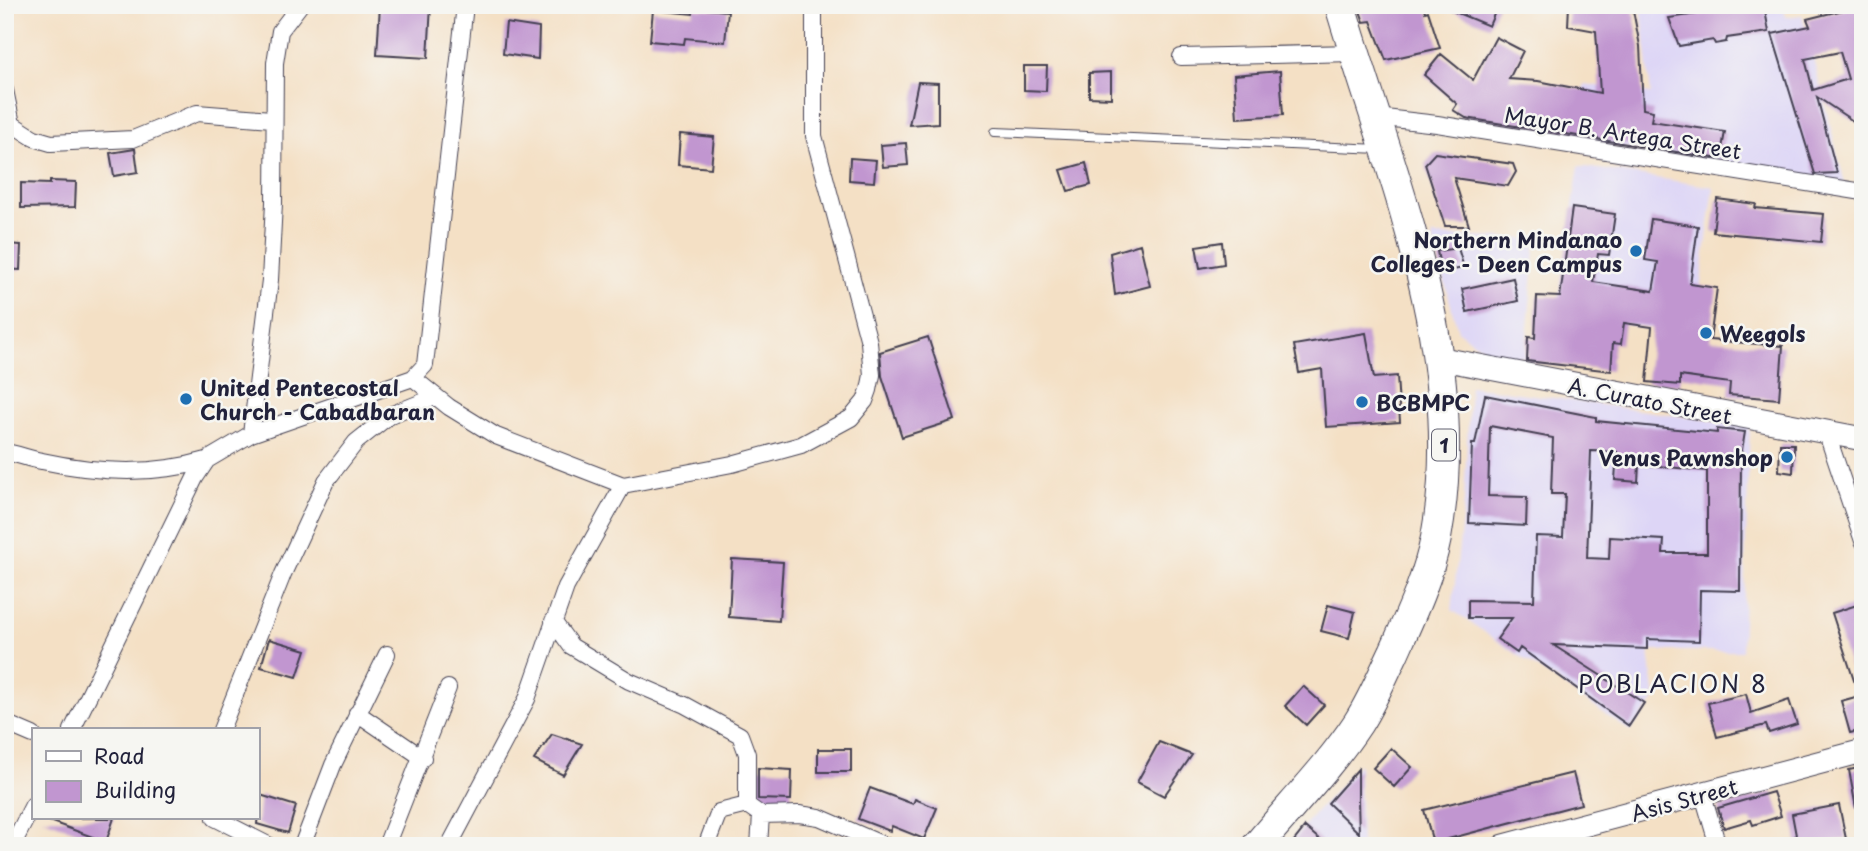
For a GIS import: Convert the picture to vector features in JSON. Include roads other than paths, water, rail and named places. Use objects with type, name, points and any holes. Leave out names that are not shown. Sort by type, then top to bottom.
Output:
[{"type":"highway","name":"1","points":[[1257,846],[1359,721],[1421,593],[1436,537],[1444,455],[1437,358],[1410,222],[1340,5]]},
{"type":"main road","name":"A. Curato Street","points":[[1437,358],[1863,439]]},
{"type":"main road","name":"Asis Street","points":[[1504,846],[1863,751]]},
{"type":"street","points":[[251,433],[270,280],[274,203],[272,119],[280,32],[300,5]]},
{"type":"street","points":[[5,452],[42,461],[135,472],[177,469],[207,460],[251,433],[412,378],[425,366],[465,5]]},
{"type":"street","points":[[412,378],[435,397],[496,436],[623,485],[732,464],[801,445],[851,418],[865,401],[872,375],[869,342],[814,136],[814,5]]},
{"type":"street","points":[[1181,57],[1354,53]]},
{"type":"street","points":[[5,90],[8,123],[45,143],[133,139],[197,113],[272,119]]},
{"type":"street","name":"Mayor B. Artega Street","points":[[1376,117],[1437,124],[1863,192]]},
{"type":"street","points":[[222,728],[283,574],[326,481],[356,442],[390,415],[435,397]]},
{"type":"street","points":[[1827,434],[1863,541]]},
{"type":"street","points":[[73,728],[195,478],[207,460]]},
{"type":"street","points":[[449,846],[527,699],[566,587],[623,485]]},
{"type":"street","points":[[553,621],[571,646],[629,681],[685,705],[740,735],[747,754],[747,805]]},
{"type":"street","points":[[302,846],[332,765],[387,654]]},
{"type":"street","points":[[386,846],[423,758],[448,688]]},
{"type":"street","points":[[357,713],[423,758]]},
{"type":"street","points":[[5,723],[32,735]]},
{"type":"street","points":[[1703,795],[1718,846]]},
{"type":"street","points":[[706,846],[719,812],[747,805],[761,815],[799,814],[819,817],[886,846]]},
{"type":"street","points":[[12,846],[32,807]]},
{"type":"street","points":[[759,846],[761,815]]},
{"type":"street","points":[[219,820],[270,846]]},
{"type":"lane","points":[[995,132],[1386,149]]},
{"type":"place","name":"Northern Mindanao Colleges - Deen Campus","points":[[1636,251]]},
{"type":"place","name":"Weegols","points":[[1706,333]]},
{"type":"place","name":"United Pentecostal Church - Cabadbaran","points":[[186,399]]},
{"type":"place","name":"BCBMPC","points":[[1362,402]]},
{"type":"place","name":"Venus Pawnshop","points":[[1787,457]]},
{"type":"district","name":"POBLACION 8","points":[[1673,683]]}]
